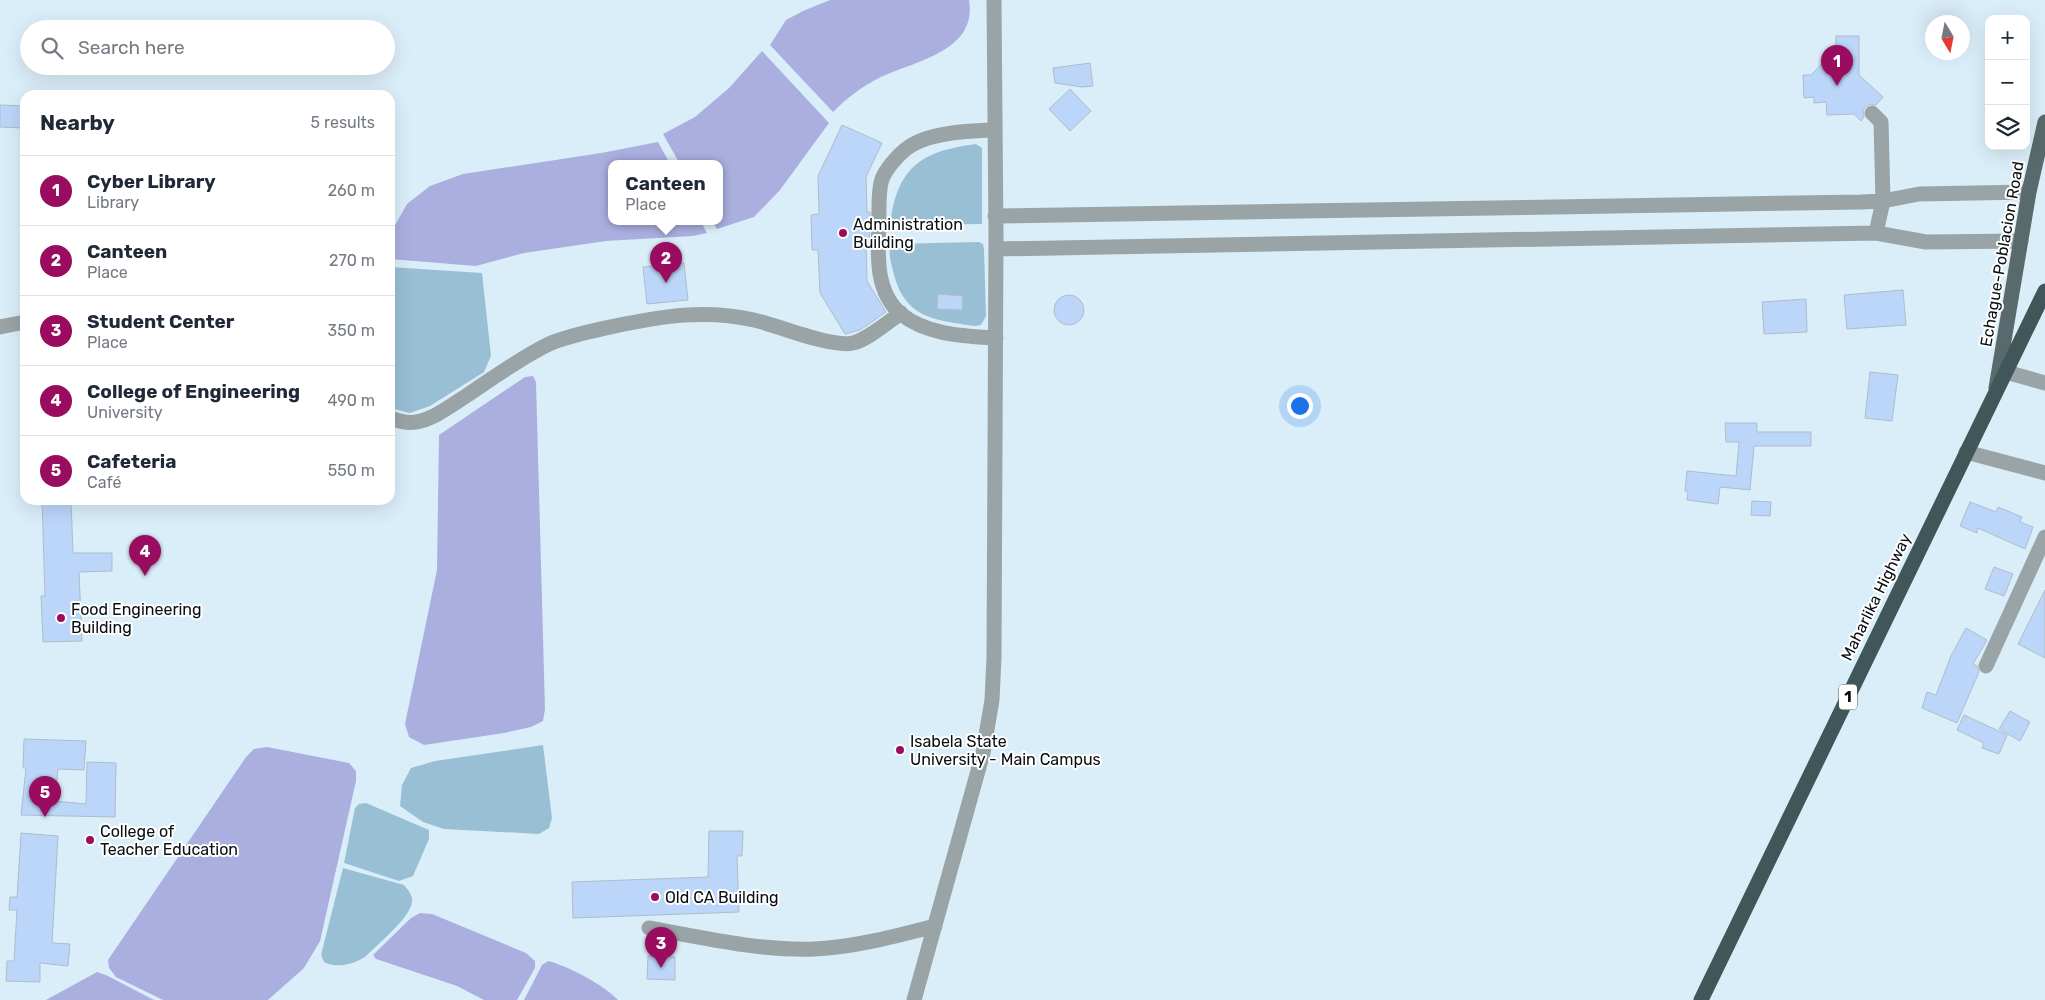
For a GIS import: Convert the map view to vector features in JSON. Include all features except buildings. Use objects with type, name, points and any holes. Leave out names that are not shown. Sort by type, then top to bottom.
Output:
[{"type":"highway","name":"Maharlika Highway","points":[[1701,1000],[2045,291]]},
{"type":"main road","name":"Echague-Poblacion Road","points":[[1995,394],[2029,192],[2044,132]]},
{"type":"street","points":[[914,1000],[983,753],[992,700],[996,338],[994,0]]},
{"type":"street","points":[[1872,113],[1881,122],[1883,201],[1876,233]]},
{"type":"street","points":[[994,130],[968,130],[944,134],[906,148],[882,179],[879,201],[877,260],[884,287],[901,313],[916,323],[934,330],[961,335],[996,338]]},
{"type":"street","points":[[995,216],[1883,201],[1919,194],[2029,192]]},
{"type":"street","points":[[996,249],[1876,233],[1926,242],[2022,241]]},
{"type":"street","points":[[395,420],[413,423],[425,420],[550,344],[581,333],[665,315],[712,314],[753,320],[814,338],[844,344],[855,342],[901,313]]},
{"type":"street","points":[[0,327],[20,323]]},
{"type":"street","points":[[2006,372],[2045,383]]},
{"type":"street","points":[[1966,452],[2045,473]]},
{"type":"street","points":[[1986,666],[2045,538]]},
{"type":"street","points":[[650,928],[741,944],[815,949],[879,940],[935,926]]},
{"type":"shaded area","points":[[830,0],[969,0],[969,18],[964,32],[940,52],[872,81],[854,93],[833,112],[770,45],[786,20]]},
{"type":"shaded area","points":[[762,51],[829,123],[780,190],[754,217],[717,229],[715,225],[723,225],[723,160],[678,160],[663,134],[695,117],[729,88]]},
{"type":"shaded area","points":[[658,142],[668,160],[608,160],[608,225],[703,225],[707,233],[693,236],[606,241],[524,253],[476,266],[395,259],[395,225],[407,204],[430,186],[463,174],[601,153]]},
{"type":"shaded area","points":[[976,144],[982,148],[982,224],[890,225],[893,205],[899,189],[906,176],[915,166],[926,158],[940,152]]},
{"type":"shaded area","points":[[979,242],[983,244],[984,249],[986,316],[981,325],[975,326],[933,318],[922,314],[905,299],[898,287],[892,268],[891,244]]},
{"type":"shaded area","points":[[395,267],[482,273],[491,356],[484,372],[430,406],[410,413],[395,409]]},
{"type":"shaded area","points":[[533,376],[536,382],[545,709],[543,721],[531,727],[504,733],[424,745],[409,737],[405,724],[437,570],[439,435],[525,377]]},
{"type":"shaded area","points":[[543,745],[552,818],[549,828],[539,834],[444,829],[423,822],[400,806],[402,785],[411,768],[435,761]]},
{"type":"shaded area","points":[[267,747],[349,763],[356,771],[356,781],[320,941],[304,968],[268,1000],[163,1000],[116,977],[109,968],[108,960],[246,757],[254,749]]},
{"type":"shaded area","points":[[366,803],[429,830],[429,839],[413,876],[399,881],[344,863],[355,808],[359,804]]},
{"type":"shaded area","points":[[343,868],[404,885],[411,895],[412,902],[406,916],[366,956],[351,963],[334,965],[324,962],[321,955]]},
{"type":"shaded area","points":[[420,913],[432,914],[526,953],[535,961],[535,968],[517,1000],[484,1000],[457,986],[376,959],[373,955],[411,918]]},
{"type":"shaded area","points":[[548,961],[585,977],[604,988],[618,1000],[524,1000],[542,965]]},
{"type":"shaded area","points":[[97,972],[106,975],[154,1000],[46,1000]]},
{"type":"place","name":"Cyber Library","points":[[1837,86]]},
{"type":"place","name":"Administration Building","points":[[843,233]]},
{"type":"place","name":"Canteen","points":[[666,283]]},
{"type":"place","name":"College of Engineering","points":[[145,576]]},
{"type":"place","name":"Food Engineering Building","points":[[61,618]]},
{"type":"place","name":"Isabela State University - Main Campus","points":[[900,750]]},
{"type":"place","name":"Cafeteria","points":[[45,817]]},
{"type":"place","name":"College of Teacher Education","points":[[90,840]]},
{"type":"place","name":"Old CA Building","points":[[655,897]]},
{"type":"place","name":"Student Center","points":[[661,968]]}]
